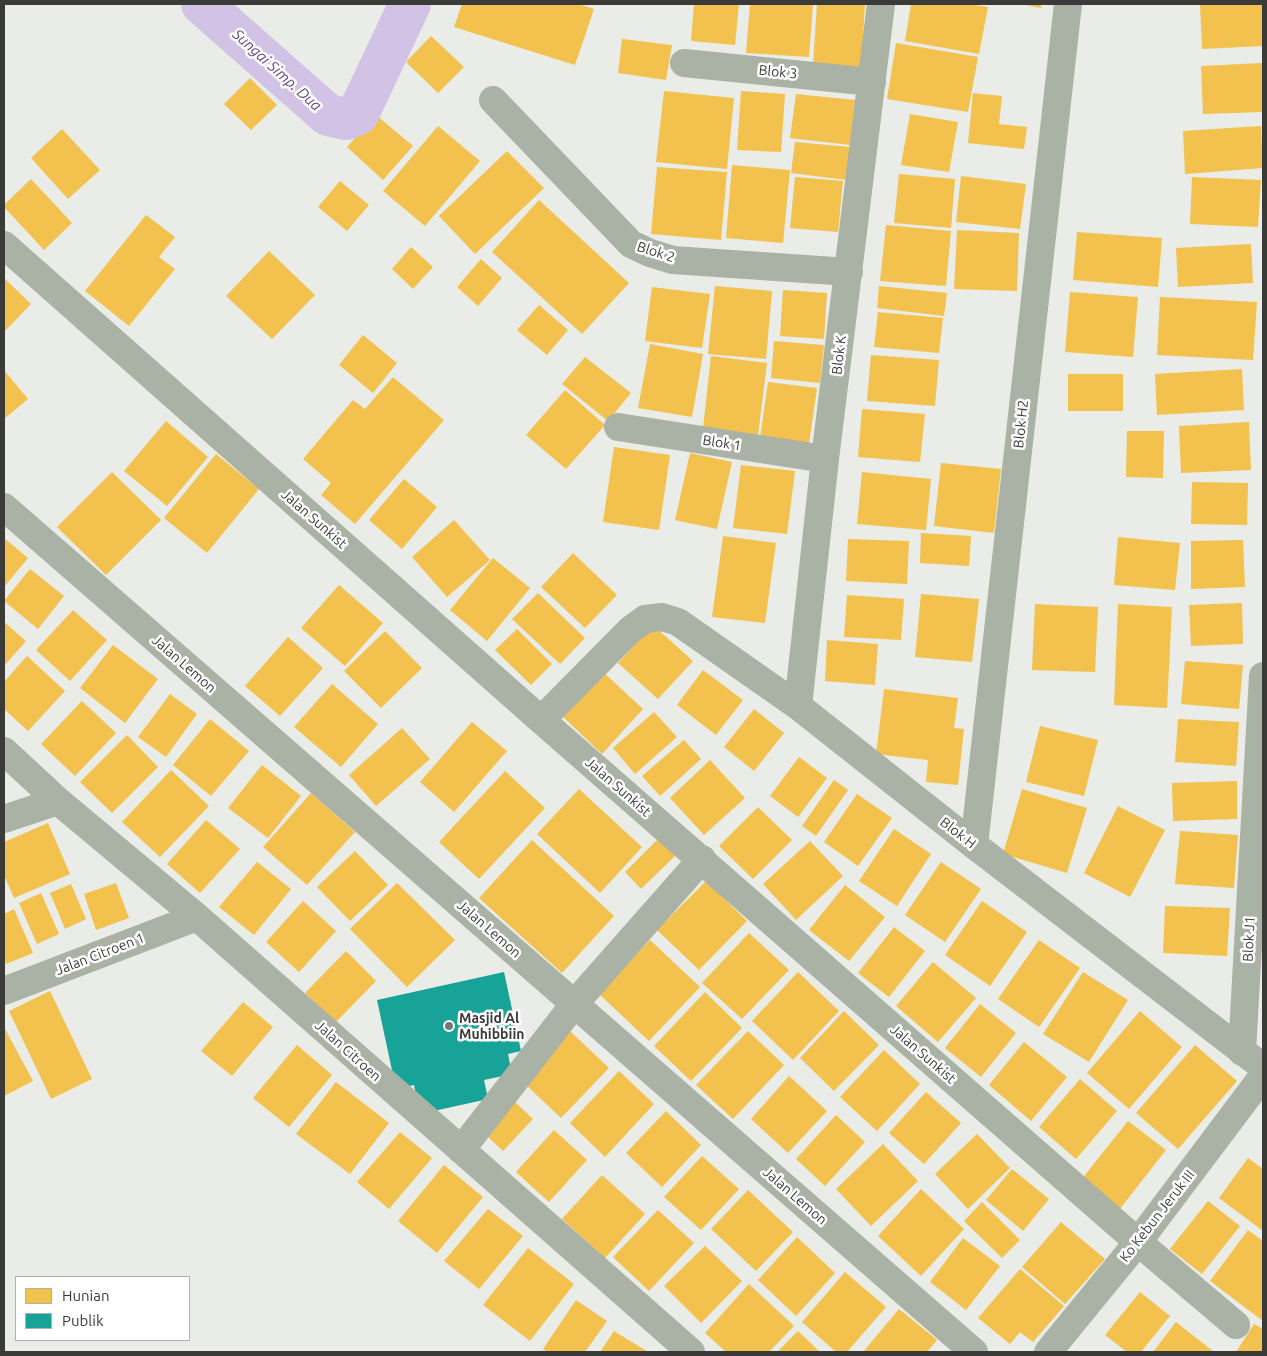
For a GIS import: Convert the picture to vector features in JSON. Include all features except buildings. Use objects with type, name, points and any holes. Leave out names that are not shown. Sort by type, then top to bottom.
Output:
[{"type":"street","name":"Blok K","points":[[798,706],[825,460],[881,4]]},
{"type":"street","name":"Blok H2","points":[[974,845],[1068,4]]},
{"type":"street","name":"Blok 3","points":[[684,63],[872,82]]},
{"type":"street","name":"Blok 2","points":[[493,100],[631,244],[650,253],[673,260],[849,272]]},
{"type":"street","name":"Jalan Sunkist","points":[[4,245],[541,720],[1138,1242],[1236,1325]]},
{"type":"street","name":"Blok 1","points":[[618,427],[825,460]]},
{"type":"street","name":"Jalan Lemon","points":[[4,507],[974,1352]]},
{"type":"street","name":"Blok H","points":[[541,720],[630,630],[645,619],[662,617],[678,622],[798,706],[974,845],[1253,1060]]},
{"type":"street","name":"Blok J1","points":[[1253,1060],[1263,676]]},
{"type":"street","name":"Jalan Citroen","points":[[4,751],[58,801],[197,917],[691,1352]]},
{"type":"street","points":[[4,819],[58,801]]},
{"type":"street","points":[[460,1150],[574,1003],[702,859]]},
{"type":"street","name":"Jalan Citroen 1","points":[[4,991],[197,917]]},
{"type":"street","name":"Ko Kebun Jeruk III","points":[[1048,1352],[1138,1242],[1263,1076]]},
{"type":"waterway","name":"Sungai Simp. Dua","points":[[202,4],[328,115],[346,119],[358,114],[410,4]]},
{"type":"place","name":"Masjid Al Muhibbiin","points":[[449,1026]]}]
